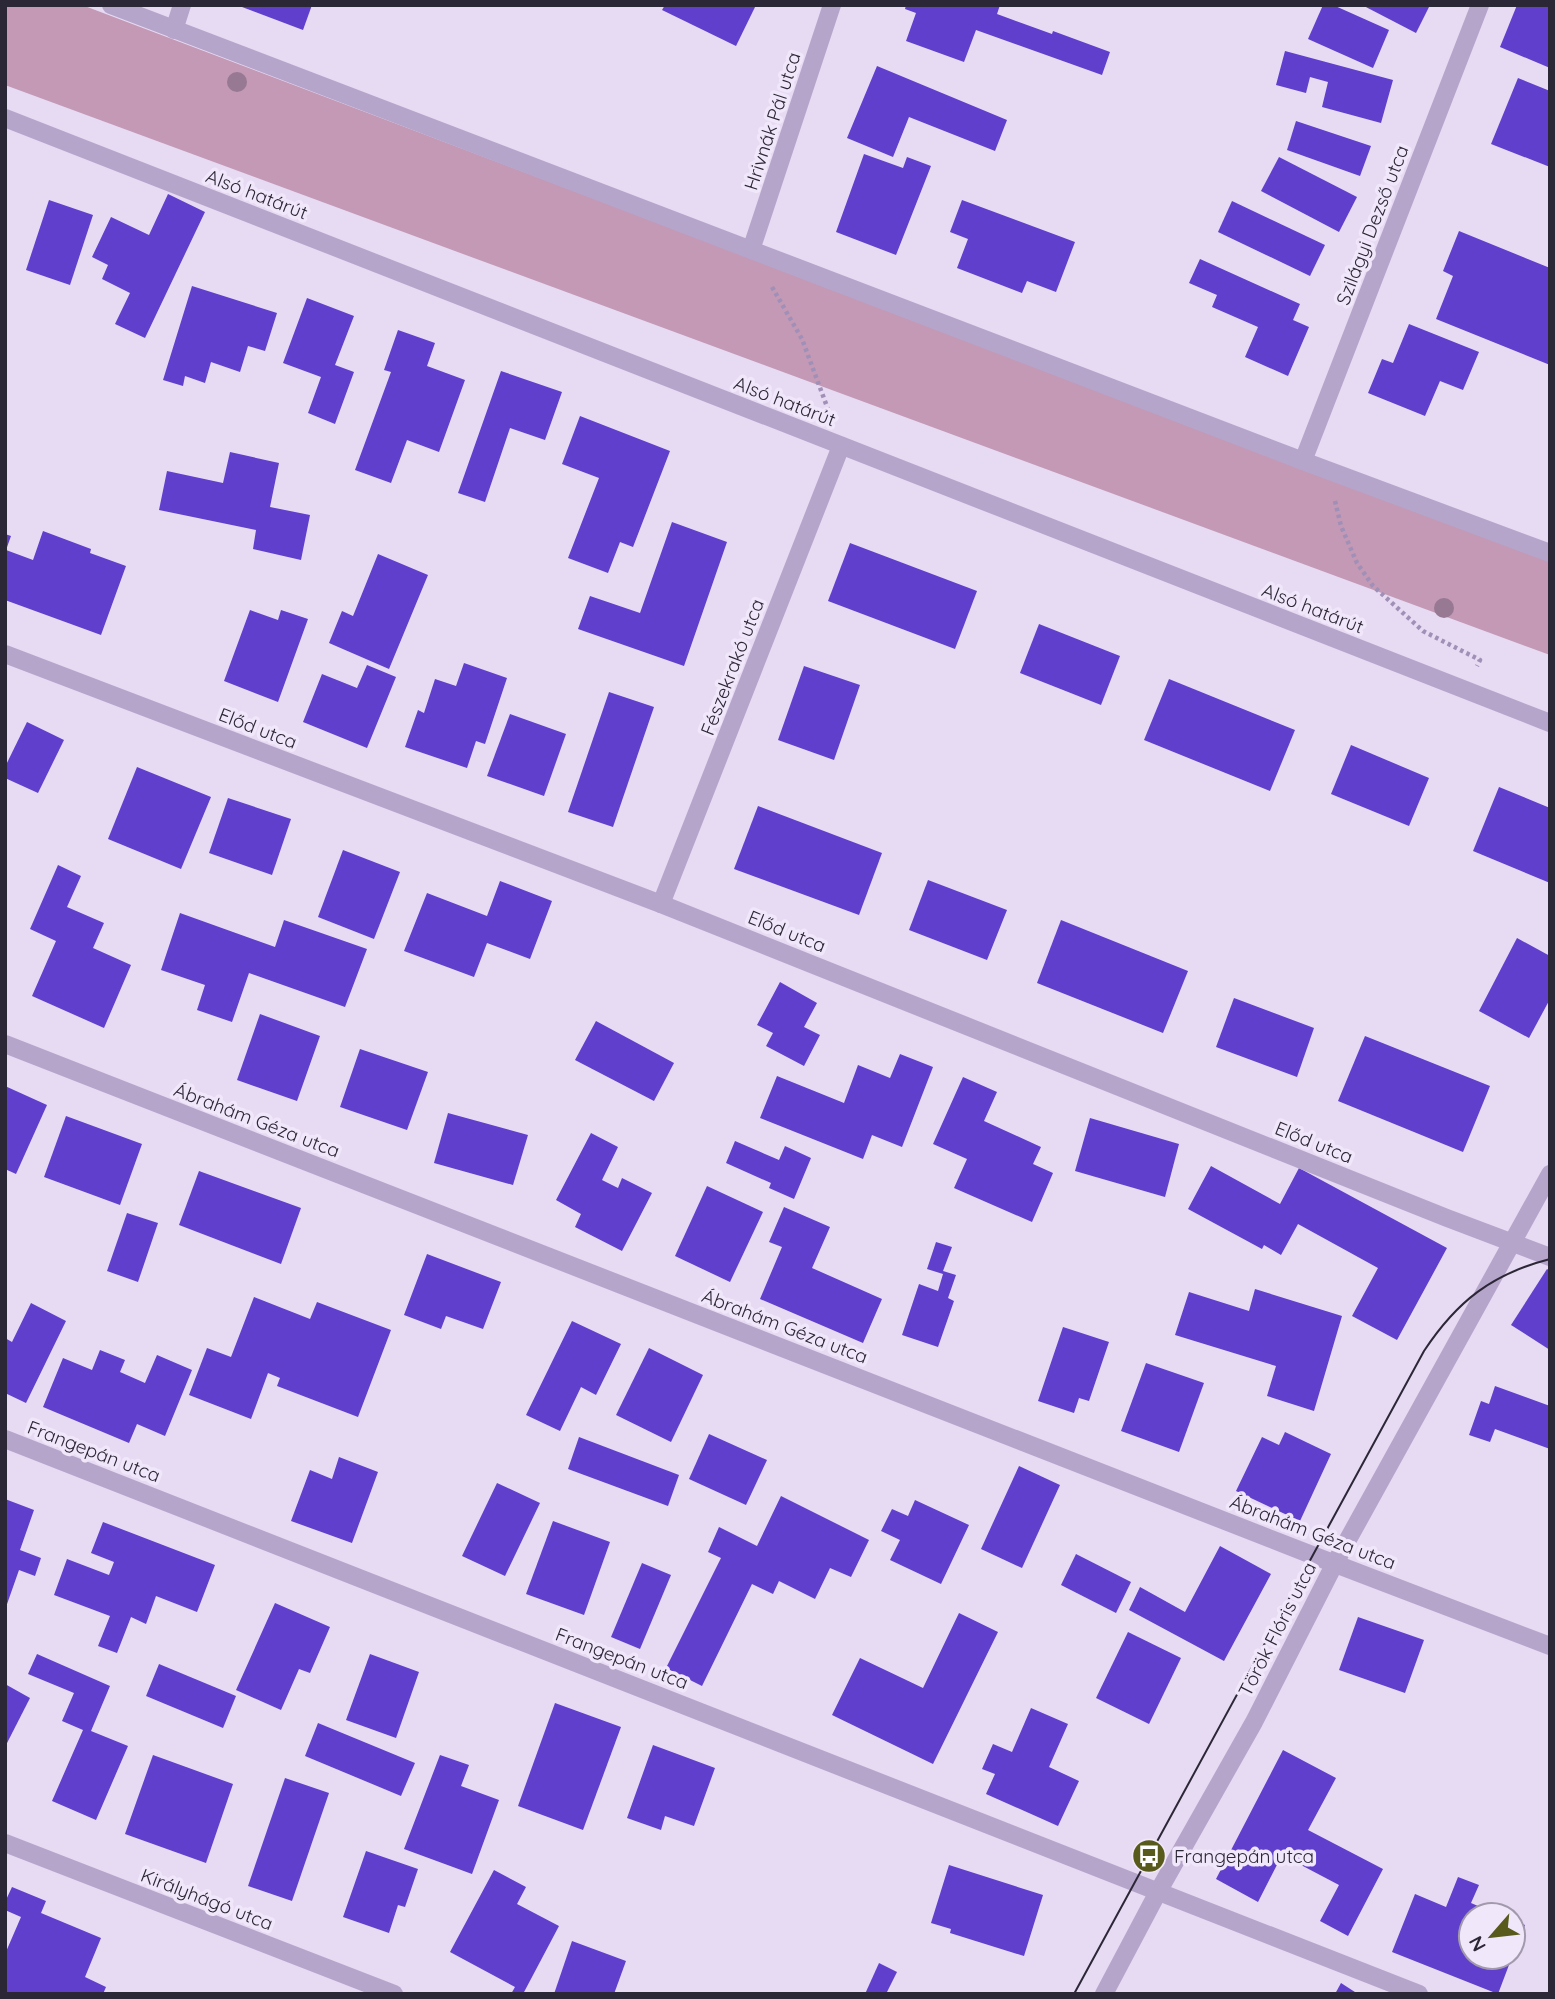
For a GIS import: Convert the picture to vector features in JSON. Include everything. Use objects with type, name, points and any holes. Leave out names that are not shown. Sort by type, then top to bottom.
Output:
[{"type":"street","points":[[111,5],[1550,553]]},
{"type":"street","points":[[174,30],[181,5]]},
{"type":"street","name":"Hrivnák Pál utca","points":[[751,250],[832,5]]},
{"type":"street","name":"Szilágyi Dezső utca","points":[[1303,461],[1480,5]]},
{"type":"street","name":"Alsó határút","points":[[5,118],[1550,723]]},
{"type":"street","name":"Fészekrakó utca","points":[[661,904],[841,446]]},
{"type":"street","name":"Előd utca","points":[[5,654],[661,904],[1550,1257]]},
{"type":"street","name":"Ábrahám Géza utca","points":[[5,1044],[1550,1646]]},
{"type":"street","name":"Török Flóris utca","points":[[1104,1994],[1254,1722],[1335,1563],[1550,1174]]},
{"type":"street","name":"Frangepán utca","points":[[5,1439],[1419,1994]]},
{"type":"street","name":"Királyhágó utca","points":[[5,1843],[394,1994]]},
{"type":"path","points":[[751,250],[803,339],[841,446]]},
{"type":"path","points":[[1337,473],[1331,488],[1341,526],[1357,563],[1373,586],[1423,631],[1480,660],[1466,690]]},
{"type":"shaded area","points":[[5,5],[82,5],[1550,560],[1550,655],[5,85]]},
{"type":"building","points":[[312,5],[303,30],[242,7]]},
{"type":"building","points":[[665,5],[756,5],[736,46],[662,10]]},
{"type":"building","points":[[906,5],[1000,5],[997,14],[1110,52],[1102,75],[976,30],[964,62],[906,41],[916,13],[905,9]]},
{"type":"building","points":[[1323,5],[1333,5],[1389,30],[1373,68],[1308,39]]},
{"type":"building","points":[[1362,5],[1430,5],[1416,33]]},
{"type":"building","points":[[1517,5],[1550,5],[1550,68],[1500,47]]},
{"type":"building","points":[[1285,51],[1393,80],[1381,123],[1322,107],[1328,82],[1310,77],[1306,93],[1276,85]]},
{"type":"building","points":[[877,66],[1007,120],[995,151],[909,117],[893,157],[847,138]]},
{"type":"building","points":[[1518,78],[1550,91],[1550,167],[1491,144]]},
{"type":"building","points":[[1296,121],[1371,146],[1360,176],[1287,150]]},
{"type":"building","points":[[864,154],[903,168],[907,157],[931,166],[896,255],[836,232]]},
{"type":"building","points":[[1279,157],[1357,197],[1339,232],[1261,191]]},
{"type":"building","points":[[168,194],[205,212],[145,338],[115,324],[130,293],[102,279],[108,265],[92,257],[111,217],[149,235]]},
{"type":"building","points":[[49,200],[93,215],[70,285],[26,270]]},
{"type":"building","points":[[962,200],[1075,242],[1056,292],[1027,281],[1022,293],[957,268],[968,239],[950,232]]},
{"type":"building","points":[[1232,201],[1325,245],[1310,276],[1218,232]]},
{"type":"building","points":[[1459,231],[1550,268],[1550,365],[1436,319],[1453,276],[1443,271]]},
{"type":"building","points":[[1200,259],[1300,304],[1293,320],[1309,327],[1288,376],[1245,357],[1258,327],[1212,307],[1217,295],[1189,283]]},
{"type":"building","points":[[192,286],[277,313],[265,351],[248,346],[240,372],[211,362],[205,383],[185,376],[183,386],[163,380]]},
{"type":"building","points":[[307,298],[354,316],[335,365],[354,372],[335,424],[308,413],[321,377],[283,363]]},
{"type":"building","points":[[1409,324],[1479,352],[1463,390],[1440,381],[1425,416],[1368,393],[1382,359],[1393,363]]},
{"type":"building","points":[[398,330],[435,343],[427,366],[465,380],[439,452],[407,440],[391,483],[355,470],[391,372],[384,370]]},
{"type":"building","points":[[501,371],[562,392],[545,440],[510,428],[485,502],[458,493]]},
{"type":"building","points":[[580,416],[670,451],[633,547],[620,542],[608,573],[568,558],[599,478],[562,464]]},
{"type":"building","points":[[230,452],[279,463],[270,507],[310,515],[301,560],[253,549],[256,530],[159,510],[167,471],[223,483]]},
{"type":"building","points":[[672,522],[727,542],[684,666],[578,629],[590,596],[640,613]]},
{"type":"building","points":[[43,531],[126,566],[101,635],[5,600],[5,534],[11,536],[6,550],[33,560]]},
{"type":"building","points":[[850,543],[977,591],[955,649],[828,601]]},
{"type":"building","points":[[378,554],[428,575],[389,669],[329,643],[342,611],[353,616]]},
{"type":"building","points":[[250,610],[278,620],[281,610],[308,619],[278,702],[224,681]]},
{"type":"building","points":[[1039,624],[1120,656],[1101,705],[1020,673]]},
{"type":"building","points":[[464,663],[507,678],[485,744],[476,741],[467,768],[405,747],[418,710],[424,713],[435,679],[456,686]]},
{"type":"building","points":[[367,665],[396,677],[367,748],[303,722],[322,674],[357,688]]},
{"type":"building","points":[[804,666],[860,685],[834,760],[778,740]]},
{"type":"building","points":[[1169,679],[1295,730],[1270,791],[1144,740]]},
{"type":"building","points":[[609,692],[654,707],[613,827],[568,812]]},
{"type":"building","points":[[510,714],[566,734],[544,796],[487,776]]},
{"type":"building","points":[[27,722],[64,740],[38,793],[5,778],[5,767]]},
{"type":"building","points":[[1351,745],[1429,778],[1409,826],[1331,794]]},
{"type":"building","points":[[137,767],[211,797],[181,869],[108,839]]},
{"type":"building","points":[[1499,787],[1550,808],[1550,883],[1473,851]]},
{"type":"building","points":[[228,798],[291,819],[272,875],[209,853]]},
{"type":"building","points":[[758,806],[882,853],[859,915],[734,869]]},
{"type":"building","points":[[343,850],[400,872],[374,939],[318,917]]},
{"type":"building","points":[[58,865],[81,876],[67,907],[104,923],[93,948],[131,965],[104,1028],[32,996],[56,941],[30,929]]},
{"type":"building","points":[[928,880],[1007,910],[987,960],[909,930]]},
{"type":"building","points":[[500,881],[552,901],[530,959],[487,943],[474,977],[404,951],[427,893],[487,916]]},
{"type":"building","points":[[180,913],[275,947],[284,920],[367,949],[345,1007],[249,973],[232,1022],[197,1010],[205,985],[161,970]]},
{"type":"building","points":[[1061,920],[1188,971],[1163,1033],[1037,983]]},
{"type":"building","points":[[1517,938],[1550,956],[1550,999],[1529,1038],[1479,1011]]},
{"type":"building","points":[[780,982],[817,1003],[804,1027],[820,1035],[804,1066],[766,1046],[773,1033],[757,1025]]},
{"type":"building","points":[[1234,998],[1314,1028],[1297,1077],[1216,1047]]},
{"type":"building","points":[[260,1014],[320,1036],[297,1101],[237,1080]]},
{"type":"building","points":[[596,1021],[674,1063],[654,1101],[575,1060]]},
{"type":"building","points":[[1365,1036],[1490,1086],[1463,1152],[1338,1101]]},
{"type":"building","points":[[360,1049],[428,1072],[407,1130],[340,1107]]},
{"type":"building","points":[[900,1054],[933,1067],[902,1147],[872,1135],[863,1159],[760,1118],[777,1076],[844,1103],[858,1065],[890,1078]]},
{"type":"building","points":[[963,1077],[997,1092],[984,1121],[1041,1147],[1033,1164],[1053,1173],[1032,1222],[954,1188],[967,1159],[933,1144]]},
{"type":"building","points":[[5,1086],[47,1105],[16,1174],[5,1169]]},
{"type":"building","points":[[448,1113],[528,1135],[513,1185],[434,1163]]},
{"type":"building","points":[[66,1116],[142,1144],[120,1205],[44,1177]]},
{"type":"building","points":[[1090,1118],[1179,1144],[1165,1197],[1075,1171]]},
{"type":"building","points":[[591,1133],[618,1147],[602,1180],[618,1188],[622,1178],[652,1193],[622,1251],[575,1227],[581,1214],[556,1200]]},
{"type":"building","points":[[735,1141],[779,1160],[785,1146],[811,1158],[794,1199],[769,1188],[771,1183],[726,1163]]},
{"type":"building","points":[[1211,1166],[1280,1204],[1299,1168],[1447,1248],[1397,1340],[1352,1316],[1378,1268],[1298,1224],[1281,1255],[1264,1245],[1262,1249],[1188,1209]]},
{"type":"building","points":[[199,1171],[301,1208],[281,1264],[179,1225]]},
{"type":"building","points":[[707,1186],[763,1212],[730,1282],[675,1256]]},
{"type":"building","points":[[784,1207],[830,1227],[812,1268],[882,1299],[863,1343],[760,1299],[782,1247],[769,1242]]},
{"type":"building","points":[[127,1213],[158,1223],[138,1282],[107,1271]]},
{"type":"building","points":[[936,1242],[952,1247],[943,1271],[956,1275],[948,1298],[954,1301],[938,1347],[902,1335],[919,1284],[938,1291],[943,1274],[927,1269]]},
{"type":"building","points":[[427,1254],[501,1282],[483,1329],[446,1316],[441,1329],[404,1315]]},
{"type":"building","points":[[1547,1269],[1550,1271],[1550,1350],[1511,1325]]},
{"type":"building","points":[[1255,1289],[1342,1316],[1314,1411],[1267,1396],[1276,1366],[1175,1335],[1189,1292],[1249,1311]]},
{"type":"building","points":[[254,1297],[310,1319],[317,1302],[391,1330],[358,1417],[277,1386],[280,1378],[268,1373],[251,1419],[189,1395],[207,1348],[231,1357]]},
{"type":"building","points":[[31,1303],[66,1321],[26,1403],[5,1393],[5,1338],[12,1342]]},
{"type":"building","points":[[572,1321],[621,1344],[596,1395],[581,1387],[560,1431],[526,1415]]},
{"type":"building","points":[[1063,1327],[1109,1342],[1089,1401],[1079,1398],[1074,1413],[1038,1401]]},
{"type":"building","points":[[649,1348],[703,1375],[671,1442],[616,1415]]},
{"type":"building","points":[[100,1350],[125,1360],[120,1372],[145,1383],[157,1355],[192,1370],[165,1436],[137,1424],[129,1443],[43,1407],[63,1358],[92,1370]]},
{"type":"building","points":[[1146,1363],[1204,1383],[1179,1452],[1121,1431]]},
{"type":"building","points":[[1495,1386],[1550,1406],[1550,1449],[1495,1429],[1490,1442],[1469,1435],[1481,1401],[1489,1404]]},
{"type":"building","points":[[1285,1432],[1331,1454],[1300,1521],[1236,1491],[1262,1437],[1279,1445]]},
{"type":"building","points":[[709,1434],[767,1460],[746,1505],[689,1479]]},
{"type":"building","points":[[579,1437],[679,1475],[668,1506],[568,1469]]},
{"type":"building","points":[[339,1457],[378,1472],[352,1543],[291,1521],[310,1470],[332,1479]]},
{"type":"building","points":[[1019,1466],[1060,1485],[1022,1568],[981,1549]]},
{"type":"building","points":[[497,1483],[540,1503],[505,1576],[462,1556]]},
{"type":"building","points":[[781,1496],[869,1540],[851,1577],[830,1568],[815,1599],[779,1581],[773,1594],[752,1584],[702,1686],[666,1668],[721,1558],[708,1552],[719,1527],[757,1546]]},
{"type":"building","points":[[5,1499],[34,1510],[20,1550],[41,1558],[35,1576],[19,1570],[6,1607]]},
{"type":"building","points":[[915,1500],[969,1525],[941,1584],[890,1560],[900,1540],[881,1531],[892,1509],[908,1516]]},
{"type":"building","points":[[553,1521],[610,1542],[584,1615],[526,1594]]},
{"type":"building","points":[[103,1522],[215,1565],[197,1612],[156,1596],[146,1624],[131,1617],[117,1653],[98,1646],[110,1616],[54,1595],[67,1559],[109,1575],[114,1562],[91,1553]]},
{"type":"building","points":[[1220,1546],[1271,1574],[1224,1661],[1129,1610],[1140,1587],[1185,1612]]},
{"type":"building","points":[[1076,1554],[1131,1582],[1116,1613],[1061,1585]]},
{"type":"building","points":[[642,1563],[671,1575],[640,1649],[611,1637]]},
{"type":"building","points":[[275,1603],[330,1627],[310,1673],[299,1669],[281,1710],[236,1690]]},
{"type":"building","points":[[959,1613],[998,1632],[933,1764],[832,1715],[860,1658],[923,1688]]},
{"type":"building","points":[[1358,1617],[1424,1640],[1405,1693],[1339,1670]]},
{"type":"building","points":[[1128,1632],[1181,1658],[1149,1724],[1096,1698]]},
{"type":"building","points":[[37,1654],[110,1686],[91,1731],[128,1746],[96,1820],[52,1801],[83,1730],[62,1721],[74,1693],[28,1674]]},
{"type":"building","points":[[370,1654],[419,1672],[396,1738],[346,1720]]},
{"type":"building","points":[[159,1664],[236,1696],[223,1728],[146,1696]]},
{"type":"building","points":[[5,1684],[30,1698],[5,1747]]},
{"type":"building","points":[[555,1703],[621,1727],[583,1830],[518,1806]]},
{"type":"building","points":[[1031,1708],[1068,1724],[1049,1767],[1079,1781],[1058,1826],[986,1794],[995,1774],[982,1769],[993,1744],[1012,1752]]},
{"type":"building","points":[[318,1723],[415,1763],[401,1796],[305,1756]]},
{"type":"building","points":[[653,1745],[715,1768],[694,1826],[665,1816],[661,1830],[627,1818]]},
{"type":"building","points":[[1283,1750],[1336,1778],[1308,1830],[1383,1869],[1348,1936],[1320,1921],[1339,1885],[1282,1855],[1258,1902],[1216,1879]]},
{"type":"building","points":[[153,1755],[233,1784],[206,1863],[125,1834]]},
{"type":"building","points":[[440,1755],[469,1765],[461,1786],[499,1800],[472,1874],[404,1849]]},
{"type":"building","points":[[285,1778],[329,1793],[292,1901],[248,1886]]},
{"type":"building","points":[[366,1851],[418,1869],[405,1907],[398,1905],[389,1933],[343,1917]]},
{"type":"building","points":[[949,1865],[1043,1895],[1024,1956],[950,1933],[951,1929],[931,1923]]},
{"type":"building","points":[[494,1870],[526,1887],[517,1904],[559,1926],[523,1994],[511,1994],[515,1987],[450,1952]]},
{"type":"building","points":[[1458,1877],[1479,1885],[1472,1901],[1457,1901],[1457,1971],[1507,1971],[1498,1994],[1392,1952],[1415,1894],[1446,1907]]},
{"type":"building","points":[[12,1887],[46,1901],[41,1913],[101,1938],[85,1977],[106,1987],[103,1994],[5,1994],[5,1954],[21,1917],[5,1910],[5,1902]]},
{"type":"building","points":[[572,1941],[626,1961],[614,1994],[554,1994]]},
{"type":"building","points":[[879,1963],[897,1972],[886,1994],[865,1994]]},
{"type":"building","points":[[1341,1983],[1358,1994],[1335,1994]]},
{"type":"tram line","points":[[1074,1994],[1424,1351],[1449,1318],[1478,1292],[1510,1273],[1550,1259]]},
{"type":"place","name":"Frangepán utca","points":[[1149,1856]]}]
